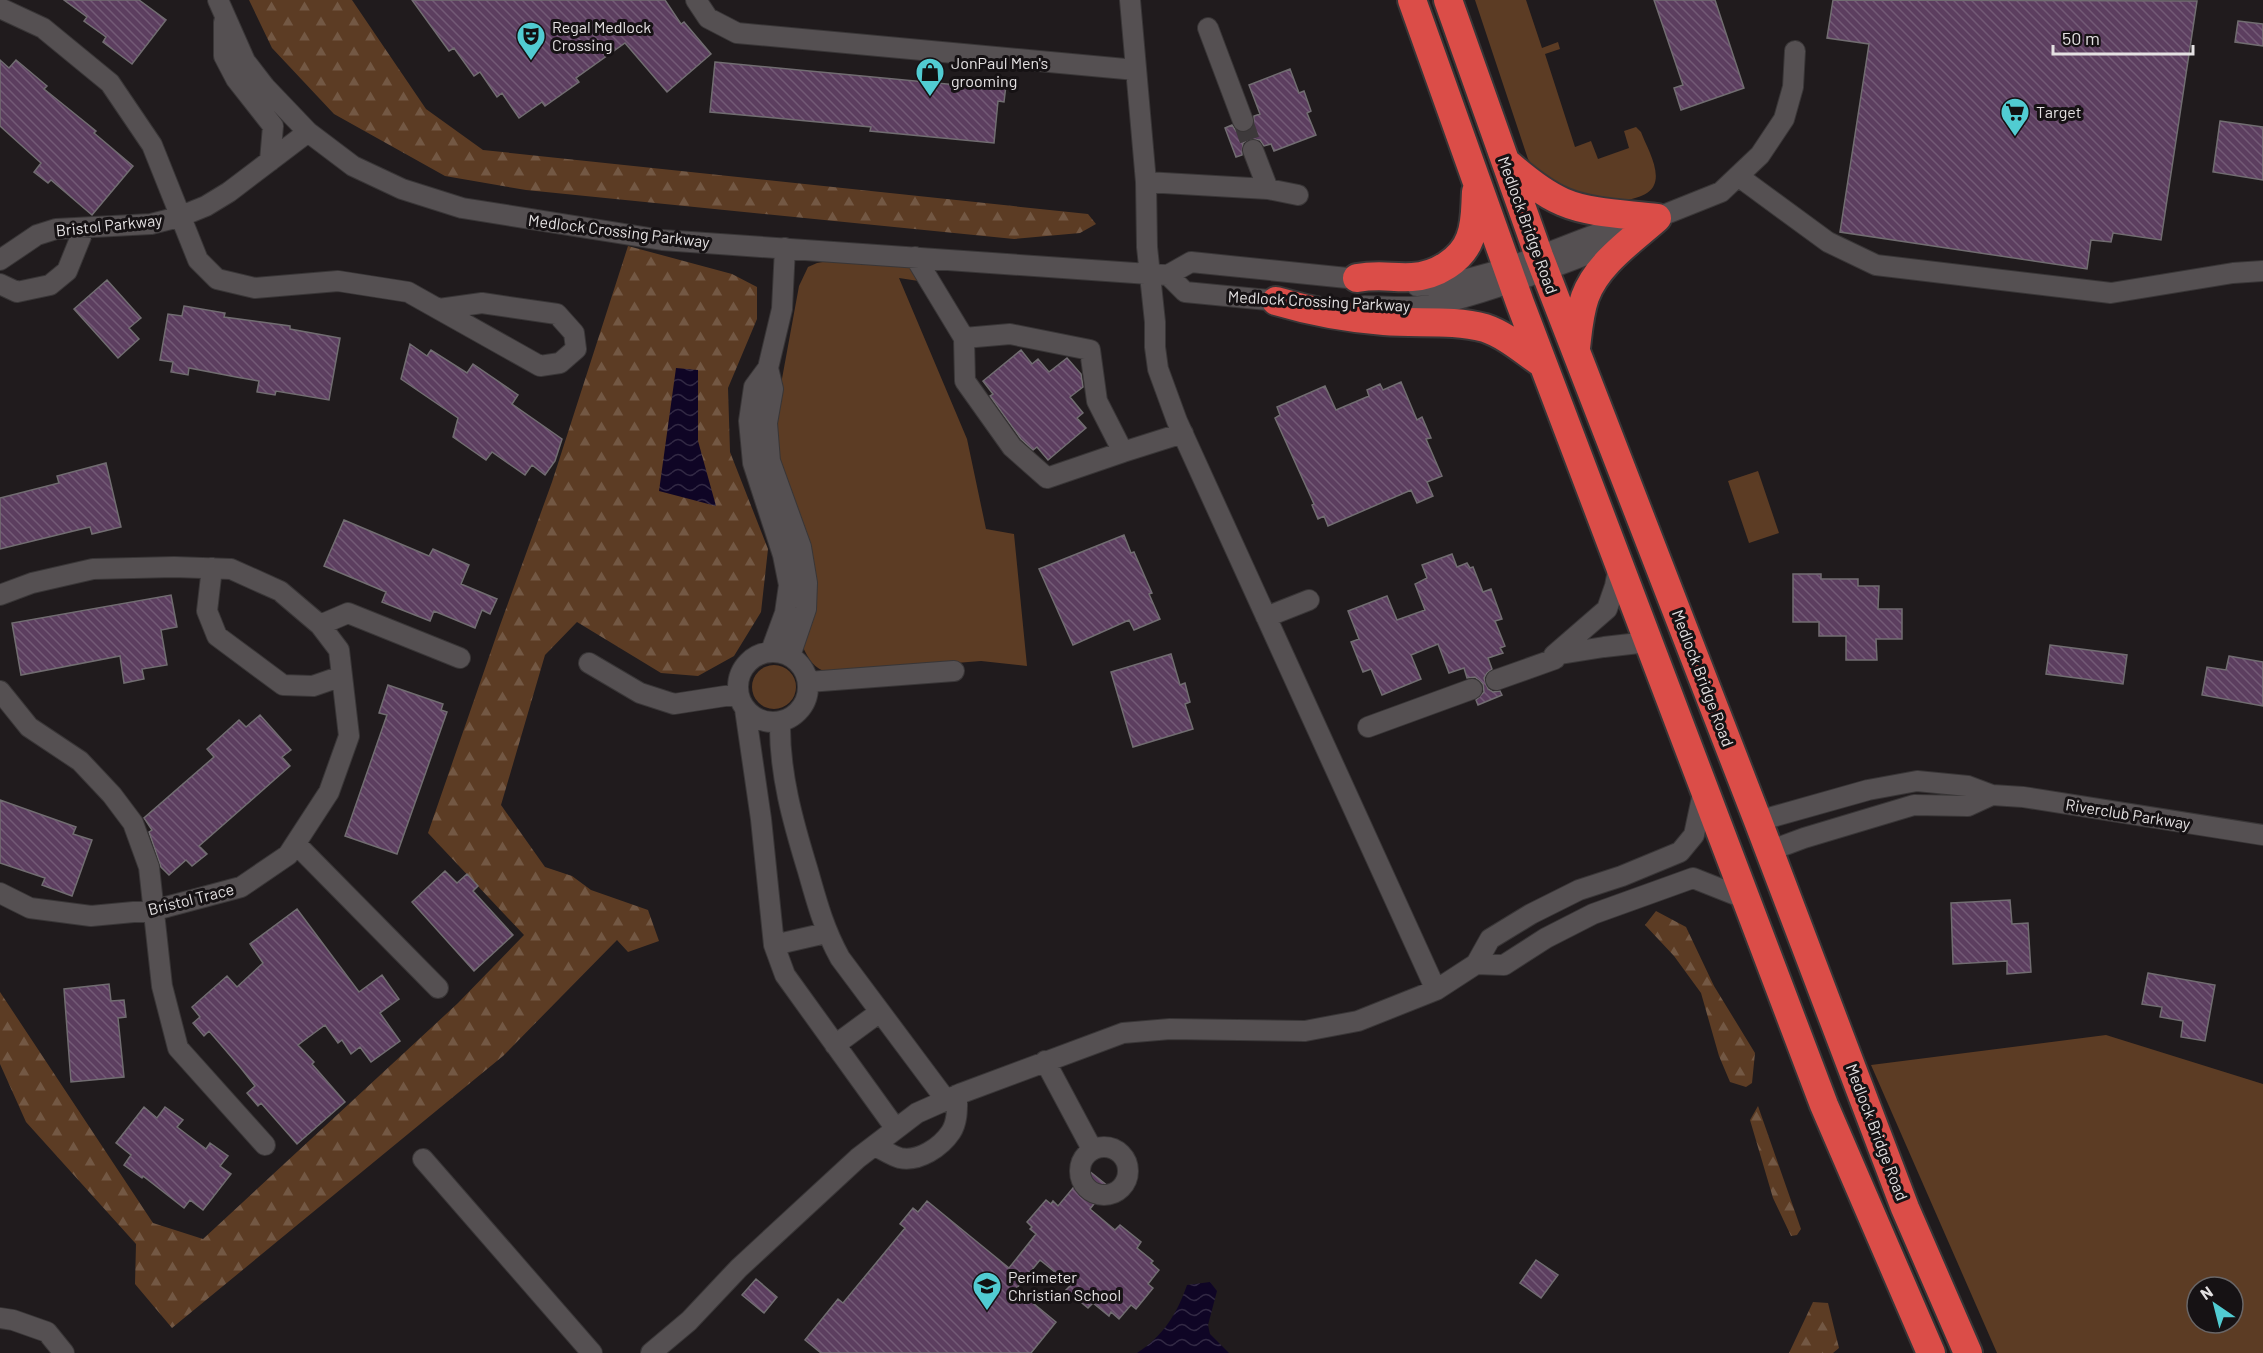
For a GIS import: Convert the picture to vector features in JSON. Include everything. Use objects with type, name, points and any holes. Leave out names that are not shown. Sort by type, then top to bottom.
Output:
[{"type":"highway","name":"Medlock Bridge Road","points":[[1412,0],[1509,274],[1824,1105],[1931,1353]]},
{"type":"highway","name":"Medlock Bridge Road","points":[[1448,0],[1576,352],[1905,1208],[1968,1353]]},
{"type":"highway","points":[[1505,161],[1546,193],[1565,203],[1597,211],[1657,218]]},
{"type":"highway","points":[[1357,278],[1377,274],[1424,276],[1435,273],[1446,266],[1464,249],[1470,238],[1475,212],[1476,181]]},
{"type":"highway","points":[[1576,352],[1579,320],[1585,295],[1610,260],[1657,218]]},
{"type":"highway","points":[[1276,301],[1312,312],[1385,321],[1454,323],[1486,328],[1510,341],[1543,364]]},
{"type":"street","points":[[696,0],[708,18],[737,33],[1136,70]]},
{"type":"street","points":[[1130,0],[1146,182],[1158,275],[1158,369],[1183,433],[1436,990]]},
{"type":"street","name":"Medlock Crossing Parkway","points":[[221,7],[245,61],[265,87],[308,132],[353,166],[402,189],[462,208],[662,240],[1158,275],[1191,262],[1357,278],[1403,286],[1420,286],[1509,274]]},
{"type":"street","name":"Medlock Crossing Parkway","points":[[221,7],[224,56],[236,79],[273,126],[270,160]]},
{"type":"street","points":[[0,8],[43,28],[110,83],[152,145],[198,260],[217,279],[255,288],[338,281],[408,292],[540,366],[560,363],[576,349],[574,333],[557,314],[482,303],[439,309]]},
{"type":"street","points":[[1208,28],[1243,121]]},
{"type":"street","name":"Medlock Crossing Parkway","points":[[1158,275],[1185,292],[1276,301],[1414,307],[1446,303],[1509,274],[1617,243],[1626,230],[1721,192],[1760,155],[1784,119],[1793,87],[1794,51]]},
{"type":"street","name":"Bristol Parkway","points":[[0,260],[38,235],[56,229],[151,224],[179,217],[206,206],[229,192],[308,132]]},
{"type":"street","points":[[1253,150],[1268,189]]},
{"type":"street","points":[[1738,176],[1828,242],[1876,265],[2111,293],[2233,273],[2263,271]]},
{"type":"street","points":[[1146,182],[1268,189],[1299,195]]},
{"type":"street","points":[[0,284],[17,292],[50,285],[67,271],[84,229]]},
{"type":"street","points":[[771,651],[785,613],[789,585],[783,555],[753,463],[749,421],[754,387],[768,368],[782,309],[785,248]]},
{"type":"street","points":[[915,257],[964,338],[965,381],[1012,447],[1047,478],[1183,433]]},
{"type":"street","points":[[964,338],[1011,334],[1090,351],[1096,401],[1123,452]]},
{"type":"street","points":[[768,368],[773,389],[766,423],[771,461],[801,547],[807,583],[806,609],[790,656]]},
{"type":"street","points":[[1619,565],[1607,609],[1554,655],[1648,642]]},
{"type":"street","points":[[212,568],[207,611],[217,636],[283,685],[313,686],[342,676]]},
{"type":"street","name":"Bristol Trace","points":[[0,595],[33,583],[93,569],[231,569],[280,591],[320,625],[339,650],[349,736],[329,792],[296,844],[288,855],[241,887],[155,910],[91,916],[30,908],[0,893]]},
{"type":"street","points":[[1266,617],[1309,600]]},
{"type":"street","points":[[320,625],[348,613],[460,658]]},
{"type":"street","points":[[588,663],[640,693],[674,704],[742,701],[761,720],[780,721],[788,719],[799,711],[806,698],[808,682],[805,671],[797,660],[785,653],[771,651],[758,654],[746,663],[739,675],[737,688],[742,701],[759,808],[774,945],[785,975],[896,1130]]},
{"type":"street","points":[[1496,680],[1555,659]]},
{"type":"street","points":[[808,682],[954,670]]},
{"type":"street","points":[[1368,727],[1472,689]]},
{"type":"street","points":[[0,691],[29,727],[80,761],[112,795],[133,823],[149,867],[162,986],[178,1048],[265,1145]]},
{"type":"street","points":[[780,721],[780,747],[791,817],[826,933],[840,958],[880,1012],[951,1097],[957,1114],[952,1131],[937,1148],[917,1158],[900,1158],[875,1146]]},
{"type":"street","name":"Riverclub Parkway","points":[[1758,821],[1868,790],[1917,781],[1968,786],[1992,795],[2023,797],[2263,834]]},
{"type":"street","points":[[651,1353],[689,1321],[756,1252],[858,1158],[917,1113],[951,1097],[1123,1034],[1170,1029],[1305,1031],[1358,1021],[1436,990],[1476,964],[1490,939],[1531,914],[1579,890],[1622,876],[1680,852],[1694,835],[1704,788]]},
{"type":"street","name":"Riverclub Parkway","points":[[1769,851],[1804,838],[1914,805],[1968,806],[1992,795]]},
{"type":"street","points":[[296,844],[438,988]]},
{"type":"street","points":[[1622,876],[1632,899]]},
{"type":"street","points":[[1476,964],[1504,965],[1546,938],[1593,914],[1693,878],[1746,899]]},
{"type":"street","points":[[774,945],[826,933]]},
{"type":"street","points":[[835,1045],[880,1012]]},
{"type":"street","points":[[1046,1061],[1092,1149]]},
{"type":"street","points":[[423,1159],[591,1353]]},
{"type":"street","points":[[0,1318],[47,1332],[64,1353]]},
{"type":"green space","points":[[249,0],[352,0],[426,109],[483,150],[1088,214],[1096,224],[1080,233],[1014,239],[526,190],[445,176],[334,114],[272,48]]},
{"type":"green space","points":[[1475,0],[1526,0],[1542,48],[1558,42],[1560,49],[1545,54],[1575,147],[1591,141],[1598,159],[1629,148],[1624,131],[1636,127],[1641,132],[1656,172],[1654,185],[1648,192],[1626,200],[1584,200],[1559,193],[1544,179],[1528,159]]},
{"type":"green space","points":[[628,246],[732,274],[757,287],[757,319],[728,388],[730,452],[768,549],[761,612],[734,656],[698,676],[661,673],[577,622],[545,655],[501,805],[545,867],[572,876],[591,890],[648,910],[659,941],[628,952],[617,940],[503,1056],[172,1328],[135,1284],[136,1244],[26,1122],[0,1064],[0,992],[153,1223],[203,1239],[458,1003],[524,935],[428,833],[552,482]]},
{"type":"green space","points":[[834,260],[916,268],[925,282],[899,278],[967,439],[986,529],[1014,534],[1027,666],[981,661],[830,673],[815,666],[801,643],[810,617],[779,468],[775,437],[779,395],[799,286],[808,267]]},
{"type":"green space","points":[[1758,471],[1779,533],[1749,543],[1728,481]]},
{"type":"green space","points":[[774,665],[789,672],[796,687],[789,702],[774,709],[759,702],[752,687],[759,672]]},
{"type":"green space","points":[[1656,911],[1686,927],[1714,986],[1755,1053],[1752,1083],[1746,1087],[1730,1082],[1719,1056],[1701,993],[1674,956],[1645,925]]},
{"type":"green space","points":[[2106,1035],[2263,1084],[2263,1353],[1997,1353],[1871,1065]]},
{"type":"green space","points":[[1758,1106],[1801,1229],[1797,1235],[1791,1236],[1773,1198],[1750,1120]]},
{"type":"green space","points":[[1813,1302],[1828,1303],[1839,1348],[1833,1353],[1789,1353]]},
{"type":"water","points":[[676,368],[698,370],[698,441],[716,506],[659,491]]},
{"type":"water","points":[[1210,1282],[1217,1291],[1208,1325],[1210,1334],[1229,1353],[1137,1353],[1168,1324],[1187,1285]]},
{"type":"building","points":[[64,0],[139,0],[166,20],[132,64],[103,42],[106,37],[84,21],[87,17]]},
{"type":"building","name":"Regal Medlock Crossing","points":[[412,0],[665,0],[681,24],[684,22],[711,54],[667,92],[625,43],[576,78],[579,82],[545,106],[542,102],[519,118],[502,93],[497,97],[480,72],[474,76],[454,48],[449,51]]},
{"type":"building","points":[[1654,0],[1715,0],[1744,88],[1681,110],[1674,88],[1683,85]]},
{"type":"building","name":"Target","points":[[1833,0],[2197,1],[2161,240],[2113,233],[2111,242],[2091,240],[2087,269],[1840,232],[1869,44],[1827,38]]},
{"type":"building","points":[[2238,21],[2263,24],[2263,46],[2235,42]]},
{"type":"building","points":[[0,60],[9,68],[16,60],[47,86],[44,89],[96,131],[94,133],[133,166],[92,215],[51,180],[48,183],[34,172],[41,163],[0,126]]},
{"type":"building","points":[[715,62],[989,88],[989,83],[1006,85],[1004,102],[998,101],[994,143],[870,131],[871,127],[710,112]]},
{"type":"building","points":[[1290,69],[1299,93],[1304,91],[1311,111],[1307,113],[1316,135],[1274,151],[1271,144],[1264,146],[1260,140],[1249,139],[1243,143],[1242,155],[1236,157],[1225,128],[1232,125],[1236,131],[1248,132],[1253,128],[1254,116],[1260,114],[1249,85]]},
{"type":"building","points":[[2220,121],[2263,127],[2263,180],[2213,172]]},
{"type":"building","points":[[107,280],[141,318],[129,328],[139,339],[118,358],[74,309]]},
{"type":"building","points":[[184,306],[225,313],[224,317],[290,326],[290,329],[340,338],[329,400],[276,391],[275,395],[257,392],[259,381],[189,368],[188,375],[171,372],[173,362],[160,360],[168,314],[182,316]]},
{"type":"building","points":[[410,344],[427,356],[431,350],[467,373],[473,364],[518,395],[512,404],[562,439],[555,461],[545,475],[532,465],[525,475],[492,452],[486,460],[453,437],[458,418],[401,379]]},
{"type":"building","points":[[1021,350],[1032,364],[1038,359],[1049,372],[1067,358],[1081,374],[1083,387],[1070,397],[1083,413],[1077,418],[1086,428],[1048,460],[1037,447],[1033,450],[1021,439],[990,396],[993,394],[983,381]]},
{"type":"building","points":[[1401,382],[1417,420],[1422,417],[1431,438],[1426,439],[1442,476],[1427,482],[1433,496],[1417,503],[1411,490],[1328,526],[1324,516],[1318,519],[1312,505],[1314,504],[1275,418],[1280,415],[1277,407],[1325,386],[1336,410],[1369,396],[1367,390],[1380,384],[1383,390]]},
{"type":"building","points":[[106,463],[121,527],[92,534],[90,527],[0,549],[0,498],[59,483],[57,476]]},
{"type":"building","points":[[344,520],[429,556],[433,549],[469,565],[461,584],[497,599],[490,614],[482,610],[475,628],[434,611],[430,621],[382,602],[386,592],[324,566]]},
{"type":"building","points":[[1124,535],[1152,593],[1149,594],[1160,619],[1134,630],[1129,620],[1073,645],[1039,569]]},
{"type":"building","points":[[1452,554],[1457,567],[1467,563],[1470,568],[1473,567],[1483,592],[1491,589],[1502,619],[1495,621],[1505,646],[1500,648],[1503,653],[1488,658],[1492,669],[1484,678],[1488,689],[1493,692],[1500,691],[1502,695],[1478,705],[1476,700],[1484,692],[1483,684],[1475,677],[1467,678],[1464,668],[1449,673],[1438,644],[1411,655],[1421,679],[1382,695],[1371,669],[1363,672],[1351,642],[1359,639],[1348,611],[1387,596],[1397,620],[1425,610],[1415,584],[1427,578],[1422,565]]},
{"type":"building","points":[[1793,574],[1821,574],[1821,579],[1858,579],[1858,586],[1879,586],[1878,609],[1902,609],[1902,639],[1876,639],[1877,660],[1846,660],[1846,636],[1819,636],[1819,622],[1793,622]]},
{"type":"building","points":[[171,595],[177,627],[161,630],[167,665],[142,669],[144,679],[124,683],[120,656],[21,675],[12,623]]},
{"type":"building","points":[[2050,645],[2127,655],[2123,684],[2046,674]]},
{"type":"building","points":[[1171,654],[1180,685],[1185,683],[1190,702],[1185,704],[1193,729],[1133,747],[1111,672]]},
{"type":"building","points":[[2229,656],[2263,662],[2263,706],[2202,695],[2207,667],[2226,670]]},
{"type":"building","points":[[388,685],[443,704],[441,710],[447,712],[397,854],[345,836],[387,715],[379,713]]},
{"type":"building","points":[[260,715],[291,750],[282,757],[290,766],[199,846],[207,854],[192,866],[186,860],[169,875],[161,867],[149,832],[152,830],[144,818],[214,757],[207,749],[239,720],[246,727]]},
{"type":"building","points":[[0,800],[76,827],[73,834],[92,840],[72,896],[42,885],[45,878],[0,863]]},
{"type":"building","points":[[445,871],[457,883],[467,874],[478,886],[473,891],[513,935],[474,971],[412,902]]},
{"type":"building","points":[[2010,900],[2012,924],[2028,923],[2031,972],[2007,974],[2007,961],[1953,964],[1951,903]]},
{"type":"building","points":[[297,909],[359,992],[382,975],[399,999],[380,1013],[400,1041],[371,1062],[360,1047],[351,1054],[342,1040],[338,1043],[325,1025],[298,1045],[345,1102],[297,1144],[261,1103],[258,1106],[247,1093],[255,1086],[240,1067],[209,1031],[204,1036],[193,1023],[200,1017],[192,1007],[227,976],[237,987],[263,963],[250,944]]},
{"type":"building","points":[[2148,973],[2215,985],[2205,1041],[2181,1037],[2183,1021],[2160,1017],[2162,1007],[2142,1004]]},
{"type":"building","points":[[109,984],[111,1001],[124,1000],[126,1017],[118,1018],[124,1077],[71,1082],[64,989]]},
{"type":"building","points":[[144,1107],[157,1118],[165,1107],[183,1120],[177,1127],[206,1149],[210,1143],[228,1156],[220,1166],[231,1174],[203,1210],[190,1200],[184,1208],[143,1176],[142,1178],[124,1165],[131,1155],[116,1143]]},
{"type":"building","points":[[1088,1170],[1108,1186],[1090,1209],[1115,1230],[1120,1225],[1141,1242],[1137,1248],[1153,1261],[1151,1263],[1159,1270],[1148,1284],[1153,1288],[1136,1309],[1131,1305],[1119,1319],[1111,1312],[1109,1316],[1093,1303],[1088,1308],[1066,1290],[1071,1285],[1040,1260],[1016,1289],[1056,1322],[1031,1353],[821,1353],[805,1340],[838,1299],[843,1303],[905,1228],[900,1224],[913,1208],[918,1212],[927,1201],[1009,1268],[1036,1234],[1027,1222],[1046,1200],[1051,1204],[1053,1201],[1058,1206]]},
{"type":"building","points":[[1536,1260],[1558,1275],[1541,1298],[1520,1283]]},
{"type":"building","points":[[756,1279],[777,1297],[764,1313],[742,1295]]},
{"type":"tunnel","points":[[1243,121],[1253,150]]},
{"type":"place","name":"Regal Medlock Crossing","points":[[531,62]]},
{"type":"place","name":"JonPaul Men's grooming","points":[[930,98]]},
{"type":"place","name":"Target","points":[[2015,138]]},
{"type":"place","name":"Perimeter Christian School","points":[[987,1312]]}]
